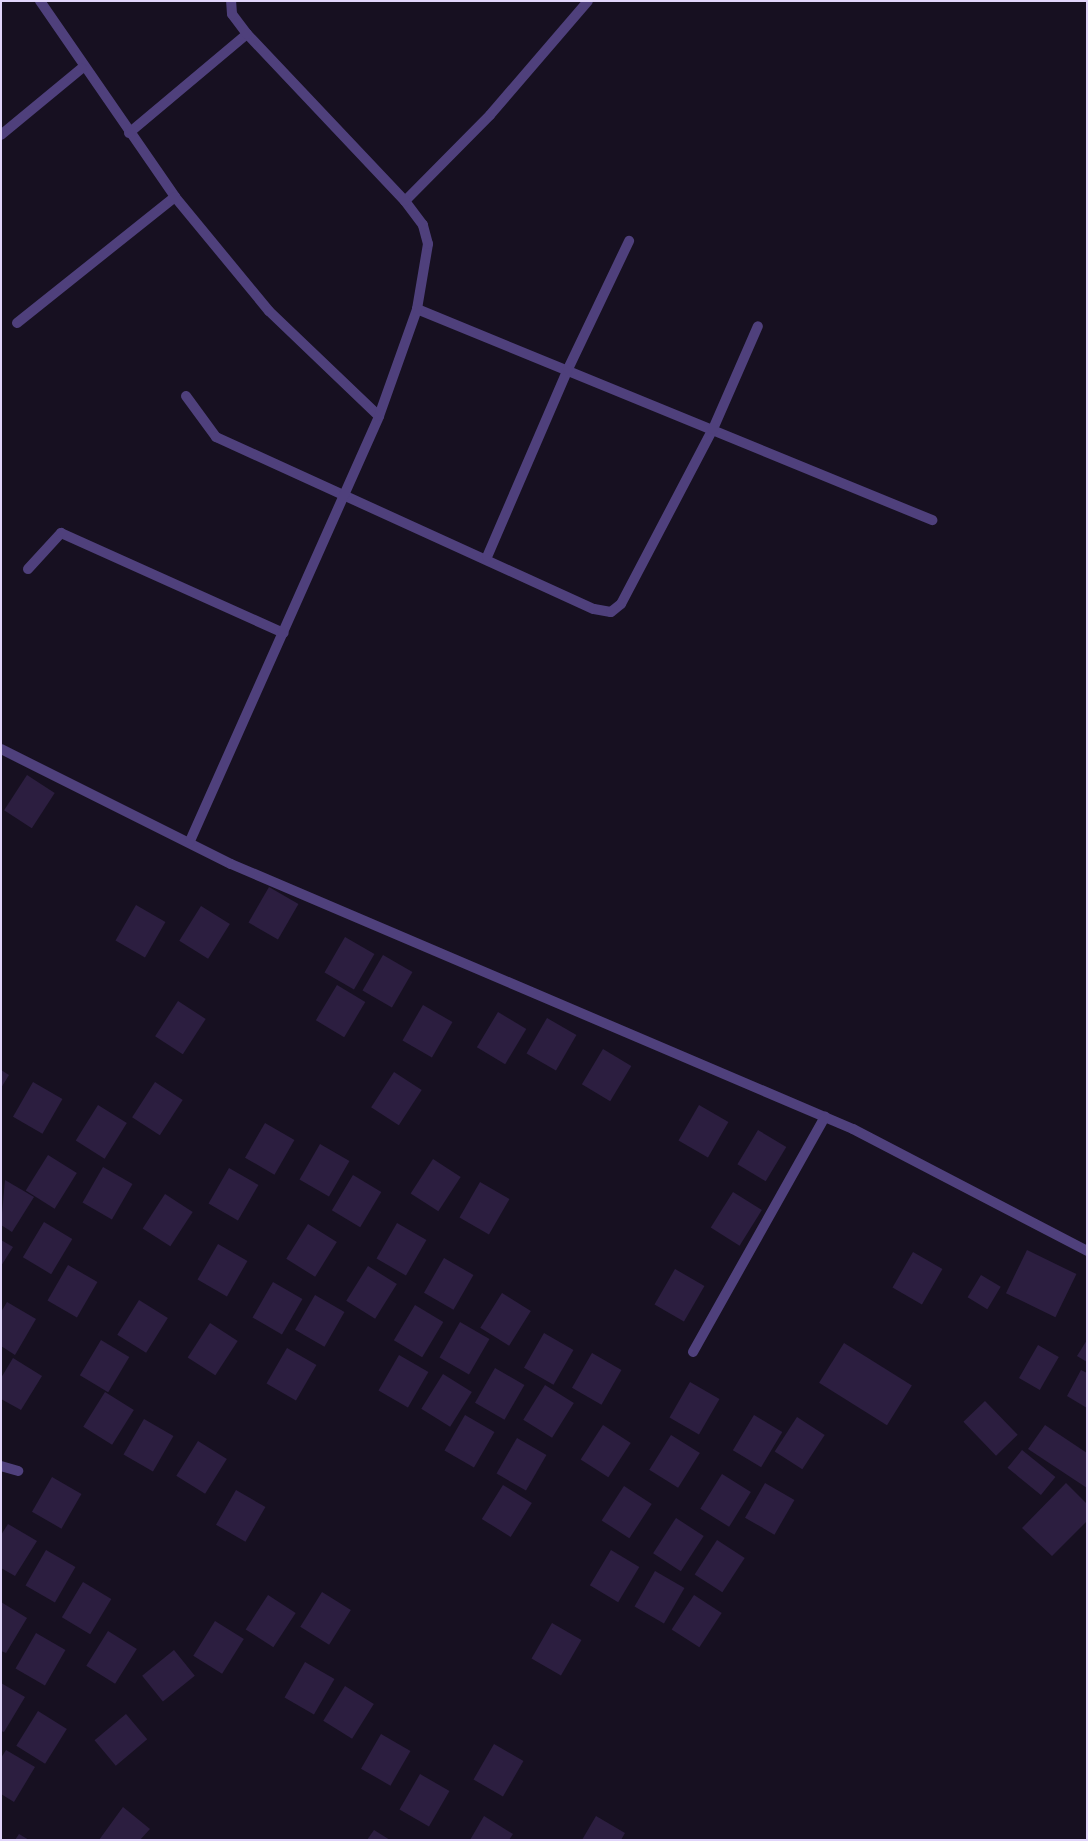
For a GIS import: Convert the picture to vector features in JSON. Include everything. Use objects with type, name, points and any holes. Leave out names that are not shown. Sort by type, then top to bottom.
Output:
[{"type":"street","points":[[40,1],[82,68],[175,197],[270,311],[380,416]]},
{"type":"street","points":[[190,841],[284,633],[343,494],[380,416],[417,309],[428,244],[423,225],[405,201],[247,34],[232,14],[231,1]]},
{"type":"street","points":[[405,201],[490,115],[588,1]]},
{"type":"street","points":[[129,133],[247,34]]},
{"type":"street","points":[[1,134],[82,68]]},
{"type":"street","points":[[17,323],[175,197]]},
{"type":"street","points":[[487,557],[568,369],[629,241]]},
{"type":"street","points":[[417,309],[568,369],[932,520]]},
{"type":"street","points":[[186,396],[216,436],[487,557],[594,610],[611,612],[621,604],[713,429],[758,326]]},
{"type":"street","points":[[28,569],[61,533],[284,633]]},
{"type":"street","points":[[1,749],[190,841],[231,864],[825,1117],[1087,1251]]},
{"type":"street","points":[[693,1352],[825,1117]]},
{"type":"street","points":[[1,1466],[18,1471]]},
{"type":"building","points":[[27,775],[55,793],[32,828],[4,810]]},
{"type":"building","points":[[269,887],[298,904],[278,940],[248,923]]},
{"type":"building","points":[[136,905],[165,922],[145,958],[116,941]]},
{"type":"building","points":[[201,906],[230,924],[208,959],[179,941]]},
{"type":"building","points":[[345,937],[374,954],[354,990],[324,973]]},
{"type":"building","points":[[383,955],[412,972],[392,1008],[362,991]]},
{"type":"building","points":[[337,985],[365,1002],[344,1037],[316,1020]]},
{"type":"building","points":[[178,1001],[206,1019],[183,1054],[155,1036]]},
{"type":"building","points":[[423,1005],[452,1022],[432,1058],[403,1041]]},
{"type":"building","points":[[498,1012],[526,1029],[505,1064],[477,1047]]},
{"type":"building","points":[[547,1018],[576,1035],[556,1071],[526,1054]]},
{"type":"building","points":[[603,1049],[631,1066],[610,1101],[582,1084]]},
{"type":"building","points":[[1,1070],[9,1075],[1,1088]]},
{"type":"building","points":[[394,1072],[422,1090],[399,1125],[371,1107]]},
{"type":"building","points":[[33,1082],[62,1099],[42,1134],[13,1117]]},
{"type":"building","points":[[155,1082],[183,1100],[160,1135],[132,1117]]},
{"type":"building","points":[[98,1105],[127,1123],[105,1159],[76,1141]]},
{"type":"building","points":[[699,1105],[728,1122],[708,1158],[678,1141]]},
{"type":"building","points":[[265,1123],[294,1140],[274,1175],[245,1158]]},
{"type":"building","points":[[758,1130],[786,1147],[766,1181],[737,1164]]},
{"type":"building","points":[[320,1144],[349,1161],[329,1197],[300,1180]]},
{"type":"building","points":[[48,1155],[77,1173],[55,1209],[26,1191]]},
{"type":"building","points":[[433,1159],[461,1177],[438,1211],[411,1193]]},
{"type":"building","points":[[103,1167],[132,1184],[112,1220],[82,1203]]},
{"type":"building","points":[[229,1168],[258,1185],[238,1221],[208,1204]]},
{"type":"building","points":[[353,1175],[381,1192],[360,1227],[332,1210]]},
{"type":"building","points":[[5,1180],[34,1197],[12,1232],[1,1225]]},
{"type":"building","points":[[480,1182],[509,1199],[489,1235],[460,1218]]},
{"type":"building","points":[[733,1192],[762,1210],[740,1246],[711,1228]]},
{"type":"building","points":[[165,1194],[193,1212],[170,1246],[143,1228]]},
{"type":"building","points":[[44,1222],[72,1239],[51,1274],[23,1257]]},
{"type":"building","points":[[397,1223],[426,1240],[406,1276],[377,1259]]},
{"type":"building","points":[[308,1224],[337,1242],[315,1277],[286,1259]]},
{"type":"building","points":[[1,1240],[13,1247],[1,1266]]},
{"type":"building","points":[[218,1244],[247,1261],[227,1297],[197,1280]]},
{"type":"building","points":[[1027,1250],[1076,1274],[1055,1317],[1006,1293]]},
{"type":"building","points":[[913,1252],[942,1269],[922,1305],[892,1288]]},
{"type":"building","points":[[444,1258],[473,1275],[453,1310],[424,1293]]},
{"type":"building","points":[[68,1265],[97,1282],[77,1318],[48,1301]]},
{"type":"building","points":[[368,1266],[397,1284],[375,1319],[346,1301]]},
{"type":"building","points":[[675,1269],[704,1286],[684,1322],[654,1305]]},
{"type":"building","points":[[981,1275],[1001,1287],[987,1309],[968,1297]]},
{"type":"building","points":[[273,1282],[302,1299],[282,1335],[252,1318]]},
{"type":"building","points":[[502,1293],[531,1311],[509,1346],[480,1328]]},
{"type":"building","points":[[315,1295],[344,1312],[324,1347],[295,1330]]},
{"type":"building","points":[[139,1300],[168,1318],[146,1353],[117,1335]]},
{"type":"building","points":[[7,1302],[36,1319],[15,1355],[1,1346],[1,1312]]},
{"type":"building","points":[[415,1305],[443,1322],[422,1357],[394,1340]]},
{"type":"building","points":[[460,1322],[489,1339],[469,1375],[440,1358]]},
{"type":"building","points":[[210,1323],[238,1341],[215,1375],[188,1357]]},
{"type":"building","points":[[544,1333],[573,1350],[553,1385],[524,1368]]},
{"type":"building","points":[[101,1340],[129,1357],[108,1392],[80,1375]]},
{"type":"building","points":[[1087,1340],[1087,1362],[1077,1356]]},
{"type":"building","points":[[844,1343],[912,1385],[887,1425],[819,1383]]},
{"type":"building","points":[[1038,1345],[1059,1357],[1040,1390],[1019,1378]]},
{"type":"building","points":[[287,1348],[316,1365],[296,1401],[266,1384]]},
{"type":"building","points":[[592,1353],[621,1370],[601,1405],[572,1388]]},
{"type":"building","points":[[399,1355],[428,1372],[408,1408],[379,1391]]},
{"type":"building","points":[[13,1358],[42,1376],[21,1410],[1,1399],[1,1378]]},
{"type":"building","points":[[495,1368],[524,1385],[504,1420],[475,1403]]},
{"type":"building","points":[[1081,1370],[1087,1373],[1087,1408],[1067,1396]]},
{"type":"building","points":[[443,1374],[472,1392],[450,1427],[421,1409]]},
{"type":"building","points":[[690,1382],[719,1399],[699,1435],[670,1418]]},
{"type":"building","points":[[545,1385],[574,1403],[552,1438],[523,1420]]},
{"type":"building","points":[[105,1392],[134,1410],[112,1445],[83,1427]]},
{"type":"building","points":[[985,1401],[1018,1435],[996,1456],[963,1422]]},
{"type":"building","points":[[465,1415],[494,1432],[474,1468],[444,1451]]},
{"type":"building","points":[[754,1415],[782,1432],[761,1467],[733,1450]]},
{"type":"building","points":[[797,1417],[825,1435],[802,1469],[775,1451]]},
{"type":"building","points":[[144,1419],[173,1436],[153,1472],[124,1455]]},
{"type":"building","points":[[603,1425],[631,1443],[608,1477],[581,1459]]},
{"type":"building","points":[[1045,1425],[1087,1453],[1087,1488],[1028,1449]]},
{"type":"building","points":[[671,1435],[700,1453],[678,1488],[649,1470]]},
{"type":"building","points":[[517,1438],[546,1455],[526,1491],[497,1474]]},
{"type":"building","points":[[198,1441],[227,1459],[205,1494],[176,1476]]},
{"type":"building","points":[[1022,1450],[1055,1477],[1041,1495],[1008,1468]]},
{"type":"building","points":[[722,1474],[751,1492],[729,1527],[700,1509]]},
{"type":"building","points":[[52,1477],[81,1494],[61,1529],[32,1512]]},
{"type":"building","points":[[765,1483],[794,1500],[774,1535],[745,1518]]},
{"type":"building","points":[[1066,1483],[1087,1504],[1087,1521],[1052,1556],[1022,1528]]},
{"type":"building","points":[[503,1485],[532,1503],[511,1537],[482,1519]]},
{"type":"building","points":[[624,1486],[652,1504],[629,1538],[602,1520]]},
{"type":"building","points":[[236,1490],[265,1507],[245,1542],[216,1525]]},
{"type":"building","points":[[676,1518],[704,1536],[681,1571],[653,1553]]},
{"type":"building","points":[[8,1524],[37,1541],[15,1576],[1,1568],[1,1535]]},
{"type":"building","points":[[717,1540],[745,1558],[722,1592],[695,1574]]},
{"type":"building","points":[[46,1550],[75,1567],[55,1603],[26,1586]]},
{"type":"building","points":[[611,1550],[639,1567],[618,1602],[590,1585]]},
{"type":"building","points":[[655,1571],[684,1588],[664,1624],[634,1607]]},
{"type":"building","points":[[83,1582],[111,1599],[90,1634],[62,1617]]},
{"type":"building","points":[[322,1592],[351,1610],[329,1645],[300,1627]]},
{"type":"building","points":[[268,1595],[296,1613],[273,1647],[246,1629]]},
{"type":"building","points":[[694,1595],[722,1613],[699,1647],[672,1629]]},
{"type":"building","points":[[1,1602],[27,1618],[6,1653],[1,1651]]},
{"type":"building","points":[[215,1621],[244,1639],[222,1674],[193,1656]]},
{"type":"building","points":[[552,1623],[581,1640],[561,1676],[532,1659]]},
{"type":"building","points":[[108,1631],[137,1649],[115,1684],[86,1666]]},
{"type":"building","points":[[36,1633],[65,1650],[45,1686],[16,1669]]},
{"type":"building","points":[[174,1650],[195,1676],[163,1701],[142,1676]]},
{"type":"building","points":[[305,1662],[334,1679],[314,1715],[284,1698]]},
{"type":"building","points":[[1,1683],[25,1697],[4,1732],[1,1731]]},
{"type":"building","points":[[345,1686],[374,1704],[352,1739],[323,1721]]},
{"type":"building","points":[[38,1711],[67,1729],[45,1764],[16,1746]]},
{"type":"building","points":[[126,1714],[147,1739],[116,1766],[95,1740]]},
{"type":"building","points":[[381,1734],[410,1751],[390,1786],[361,1769]]},
{"type":"building","points":[[494,1744],[523,1761],[503,1797],[473,1780]]},
{"type":"building","points":[[6,1750],[35,1767],[14,1802],[1,1794],[1,1758]]},
{"type":"building","points":[[420,1774],[449,1791],[429,1827],[400,1810]]},
{"type":"building","points":[[123,1807],[150,1829],[140,1840],[99,1840]]},
{"type":"building","points":[[484,1816],[513,1834],[509,1840],[470,1840]]},
{"type":"building","points":[[596,1816],[625,1833],[621,1840],[582,1840]]},
{"type":"building","points":[[374,1830],[390,1840],[367,1840]]},
{"type":"building","points":[[19,1834],[29,1840],[15,1840]]}]
